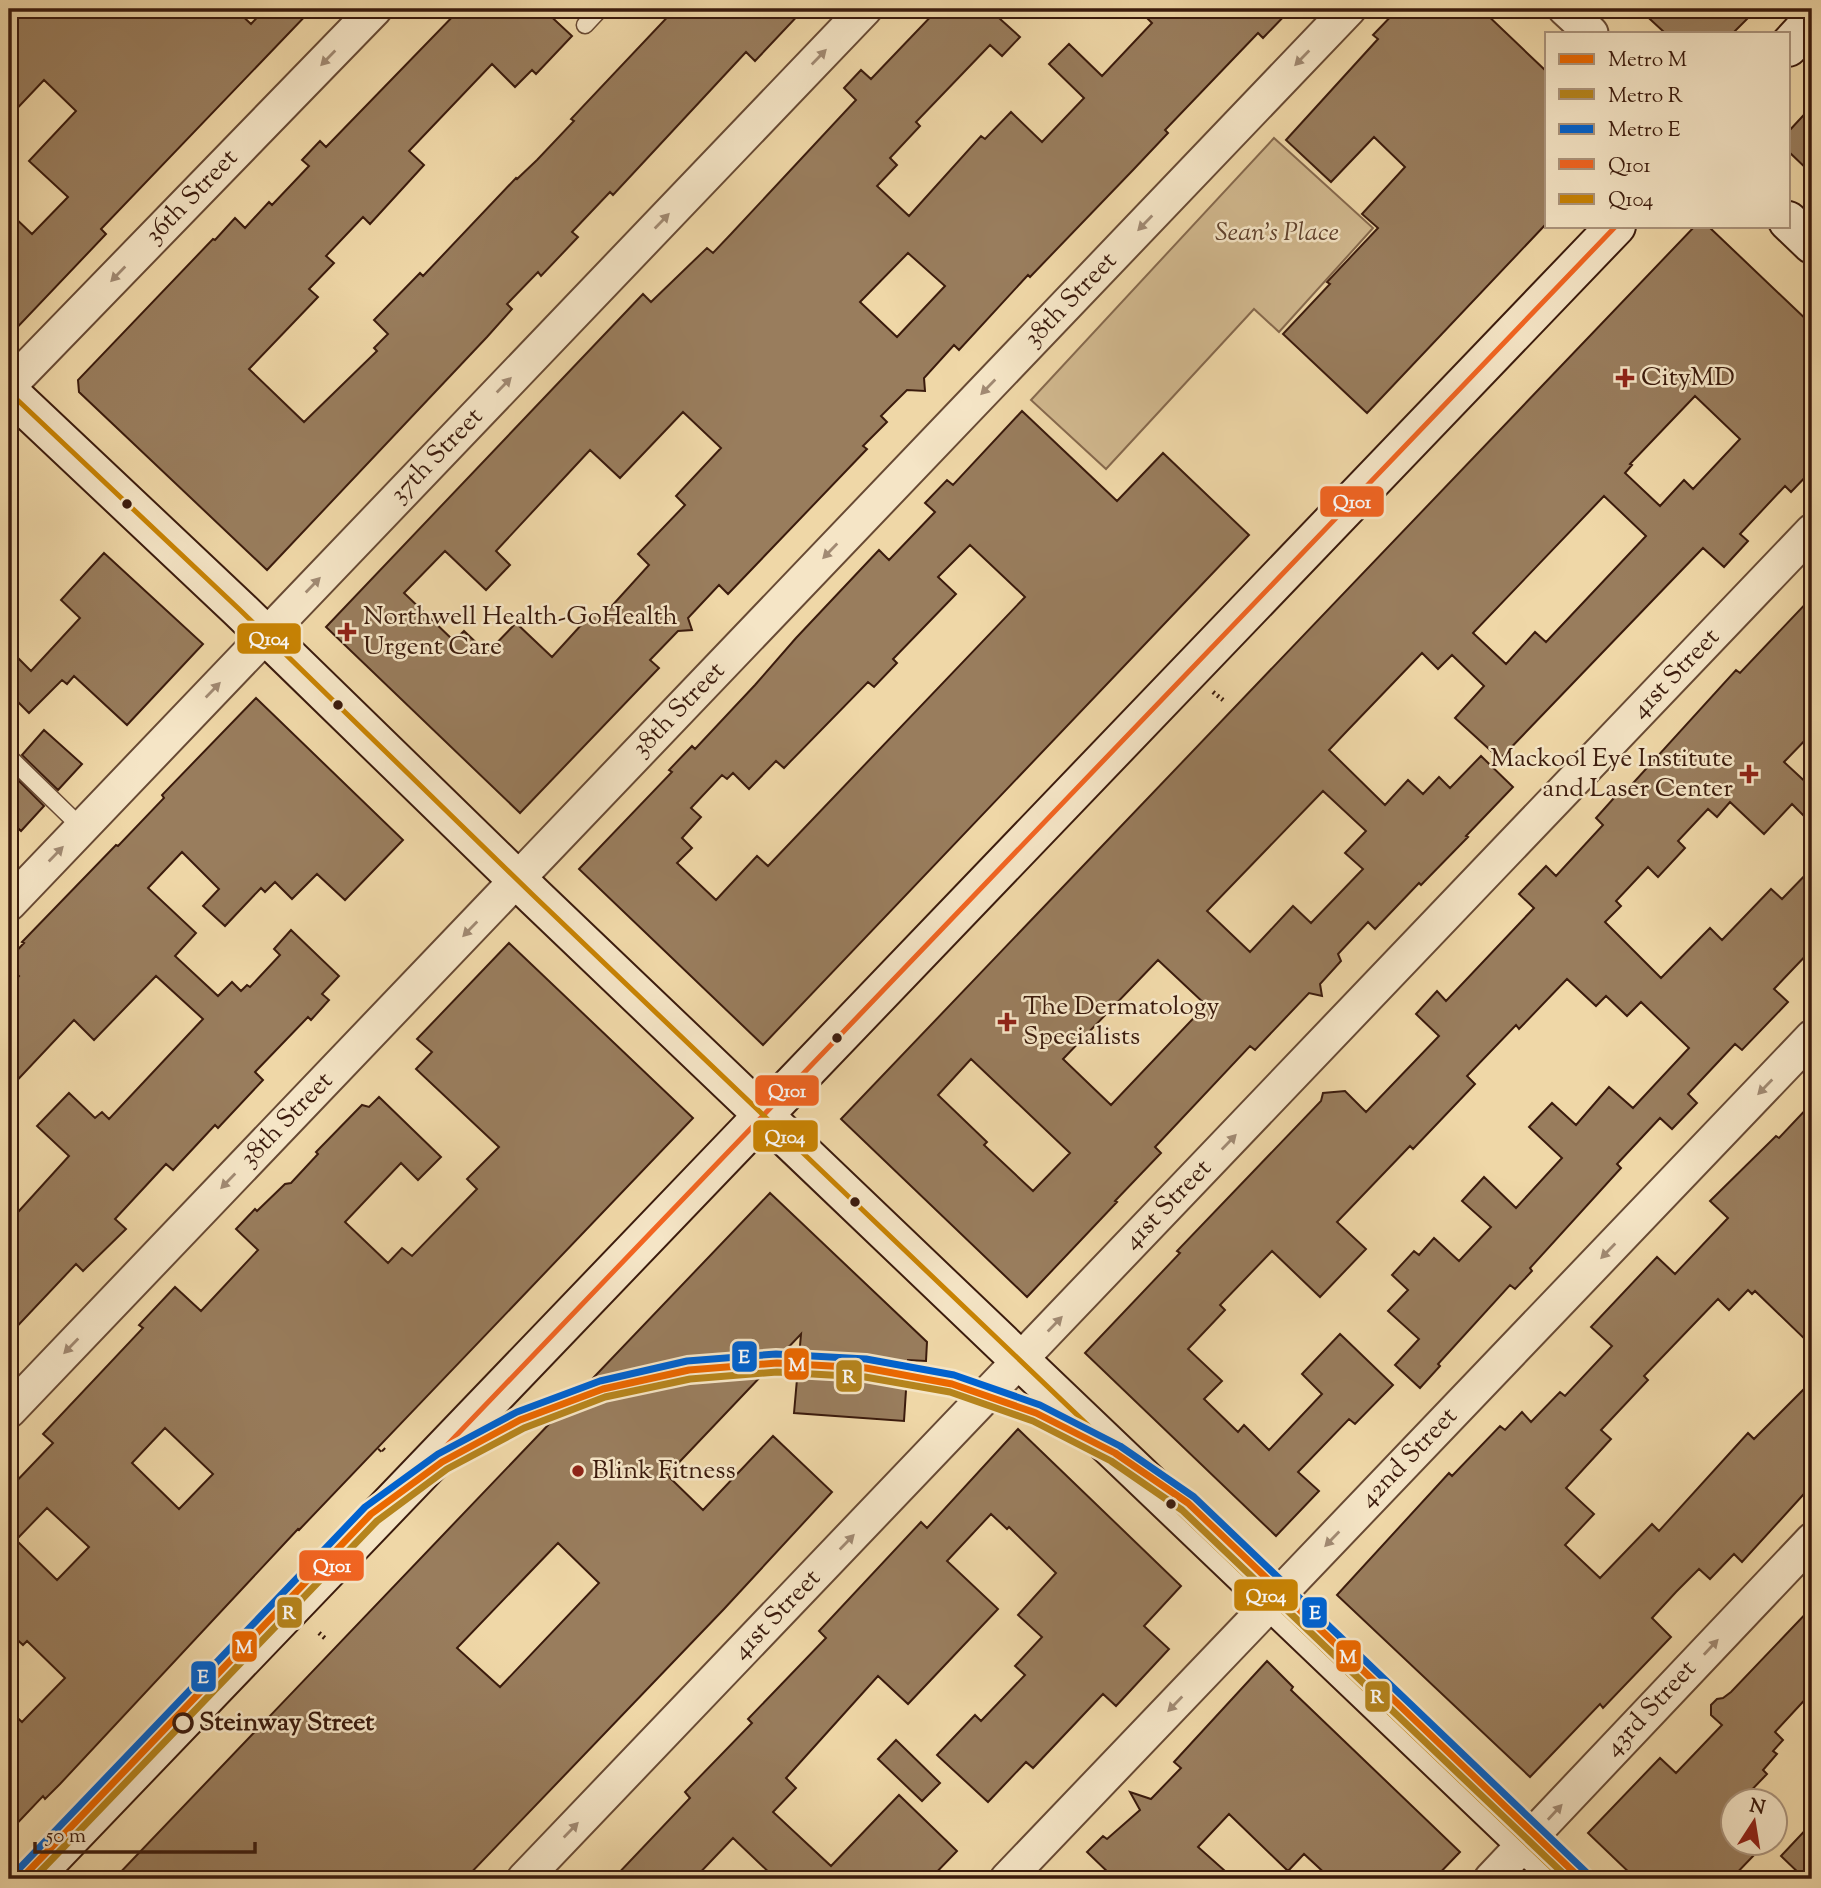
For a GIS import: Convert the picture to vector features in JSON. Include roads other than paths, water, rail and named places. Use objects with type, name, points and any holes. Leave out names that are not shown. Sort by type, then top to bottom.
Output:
[{"type":"street","name":"36th Street","points":[[9,386],[375,9]]},
{"type":"street","name":"37th Street","points":[[9,904],[865,9]]},
{"type":"street","name":"38th Street","points":[[9,1411],[1349,9]]},
{"type":"street","points":[[1565,9],[1590,32]]},
{"type":"street","points":[[1790,45],[1812,21]]},
{"type":"street","points":[[1790,223],[1812,244]]},
{"type":"street","points":[[31,1879],[1614,228]]},
{"type":"street","points":[[9,392],[266,634],[517,879],[1563,1879]]},
{"type":"street","name":"41st Street","points":[[524,1879],[1812,531]]},
{"type":"street","name":"42nd Street","points":[[1007,1879],[1812,1037]]},
{"type":"street","name":"43rd Street","points":[[1491,1879],[1812,1540]]},
{"type":"lane","points":[[585,25],[600,9]]},
{"type":"lane","points":[[9,757],[82,828]]},
{"type":"metro line","name":"E","points":[[15,1873],[365,1507],[438,1454],[517,1412],[600,1381],[687,1361],[776,1354],[866,1359],[954,1375],[1040,1405],[1120,1446],[1194,1497],[1587,1873]]},
{"type":"metro line","name":"M","points":[[21,1879],[371,1514],[442,1462],[520,1420],[603,1389],[689,1370],[777,1363],[866,1368],[952,1384],[1036,1413],[1115,1453],[1188,1503],[1581,1879]]},
{"type":"metro line","name":"R","points":[[33,1879],[377,1521],[447,1469],[524,1428],[605,1397],[690,1379],[777,1372],[865,1377],[950,1392],[1033,1421],[1111,1461],[1182,1510],[1569,1879]]},
{"type":"place","name":"CityMD","points":[[1625,378]]},
{"type":"place","name":"Northwell Health-GoHealth Urgent Care","points":[[347,632]]},
{"type":"place","name":"Mackool Eye Institute and Laser Center","points":[[1749,774]]},
{"type":"place","name":"The Dermatology Specialists","points":[[1007,1022]]},
{"type":"place","name":"Blink Fitness","points":[[578,1471]]},
{"type":"place","name":"Steinway Street","points":[[183,1723]]},
{"type":"park label","name":"Sean's Place","points":[[1277,233]]}]
